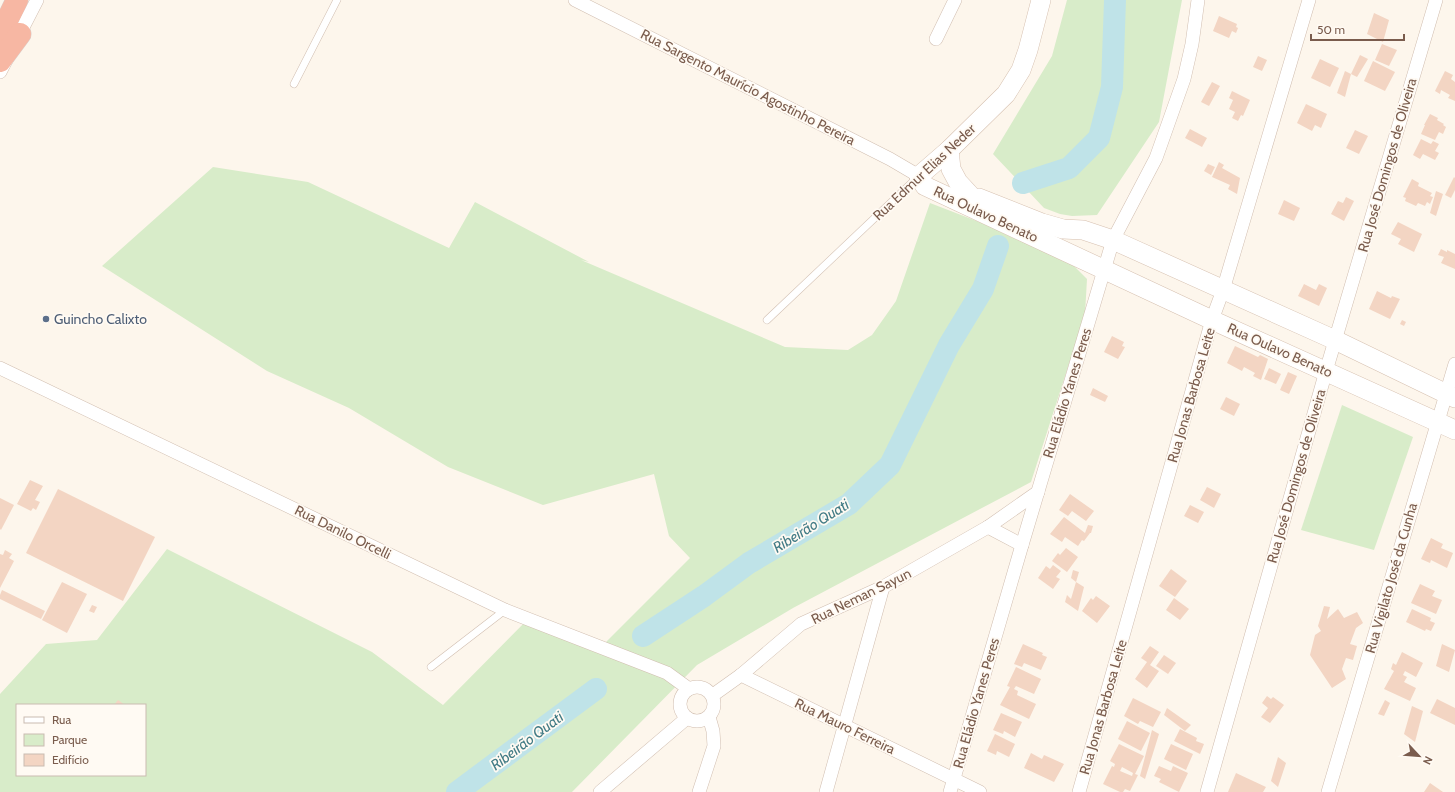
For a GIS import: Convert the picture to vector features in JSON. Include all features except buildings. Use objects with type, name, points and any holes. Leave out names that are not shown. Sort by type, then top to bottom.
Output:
[{"type":"highway","points":[[0,61],[10,34],[17,0]]},
{"type":"street","points":[[0,72],[10,34],[37,0]]},
{"type":"street","name":"Rua Sargento Maurício Agostinho Pereira","points":[[576,0],[890,159],[919,176]]},
{"type":"street","points":[[936,39],[956,0]]},
{"type":"street","name":"Rua Edmur Elias Neder","points":[[919,176],[949,150],[1006,94],[1021,70],[1028,50],[1041,0]]},
{"type":"street","name":"Rua Eládio Yanes Peres","points":[[950,792],[1113,240],[1156,158],[1184,79],[1192,44],[1198,0]]},
{"type":"street","name":"Rua Jonas Barbosa Leite","points":[[1079,792],[1212,320],[1223,290],[1309,0]]},
{"type":"street","name":"Rua José Domingos de Oliveira","points":[[1207,792],[1326,371],[1436,0]]},
{"type":"street","points":[[949,150],[951,169],[958,182],[970,195]]},
{"type":"street","name":"Rua Oulavo Benato","points":[[919,176],[931,178],[1042,223],[1063,229],[1083,230],[1113,240],[1335,340],[1451,396]]},
{"type":"street","name":"Rua Oulavo Benato","points":[[919,176],[925,186],[1212,320],[1455,430]]},
{"type":"street","name":"Rua Vigilato José da Cunha","points":[[1328,792],[1437,422],[1451,396],[1455,364]]},
{"type":"street","name":"Rua Danilo Orcelli","points":[[0,368],[505,610],[667,673],[689,689]]},
{"type":"street","name":"Rua Neman Sayun","points":[[741,675],[801,624],[883,588],[988,527],[1038,492]]},
{"type":"street","points":[[988,527],[1022,545]]},
{"type":"street","points":[[826,792],[846,726],[883,588]]},
{"type":"street","points":[[712,695],[741,675]]},
{"type":"street","name":"Rua Mauro Ferreira","points":[[741,675],[980,792]]},
{"type":"street","points":[[699,687],[705,688],[712,695],[715,705],[714,710],[709,717],[702,721],[687,718],[681,708],[680,703],[684,693],[689,689],[699,687]]},
{"type":"street","points":[[700,792],[714,746],[713,731],[709,717]]},
{"type":"street","points":[[600,792],[687,718]]},
{"type":"lane","points":[[294,84],[337,0]]},
{"type":"lane","name":"Rua Edmur Elias Neder","points":[[767,320],[919,176]]},
{"type":"lane","points":[[431,667],[505,610]]},
{"type":"green space","points":[[1067,0],[1182,0],[1159,122],[1097,215],[1072,216],[1060,214],[1044,208],[993,154],[1052,56]]},
{"type":"green space","points":[[213,167],[308,182],[449,248],[475,202],[589,262],[581,260],[785,347],[848,350],[872,335],[896,301],[930,203],[987,225],[1011,237],[1068,260],[1087,279],[1085,314],[1031,482],[793,608],[697,665],[572,792],[0,792],[0,694],[46,644],[97,640],[167,549],[372,652],[443,705],[531,616],[596,652],[690,558],[669,536],[654,474],[543,505],[448,467],[349,408],[267,371],[102,266]]},
{"type":"green space","points":[[1342,405],[1413,437],[1374,550],[1301,530]]},
{"type":"waterway","name":"Ribeirão Quati","points":[[1023,183],[1069,168],[1099,138],[1112,87],[1115,0]]},
{"type":"waterway","name":"Ribeirão Quati","points":[[643,636],[704,596],[749,563],[849,504],[890,465],[949,345],[983,289],[998,246]]},
{"type":"waterway","name":"Ribeirão Quati","points":[[457,792],[596,689]]},
{"type":"place","name":"Guincho Calixto","points":[[46,319]]}]
